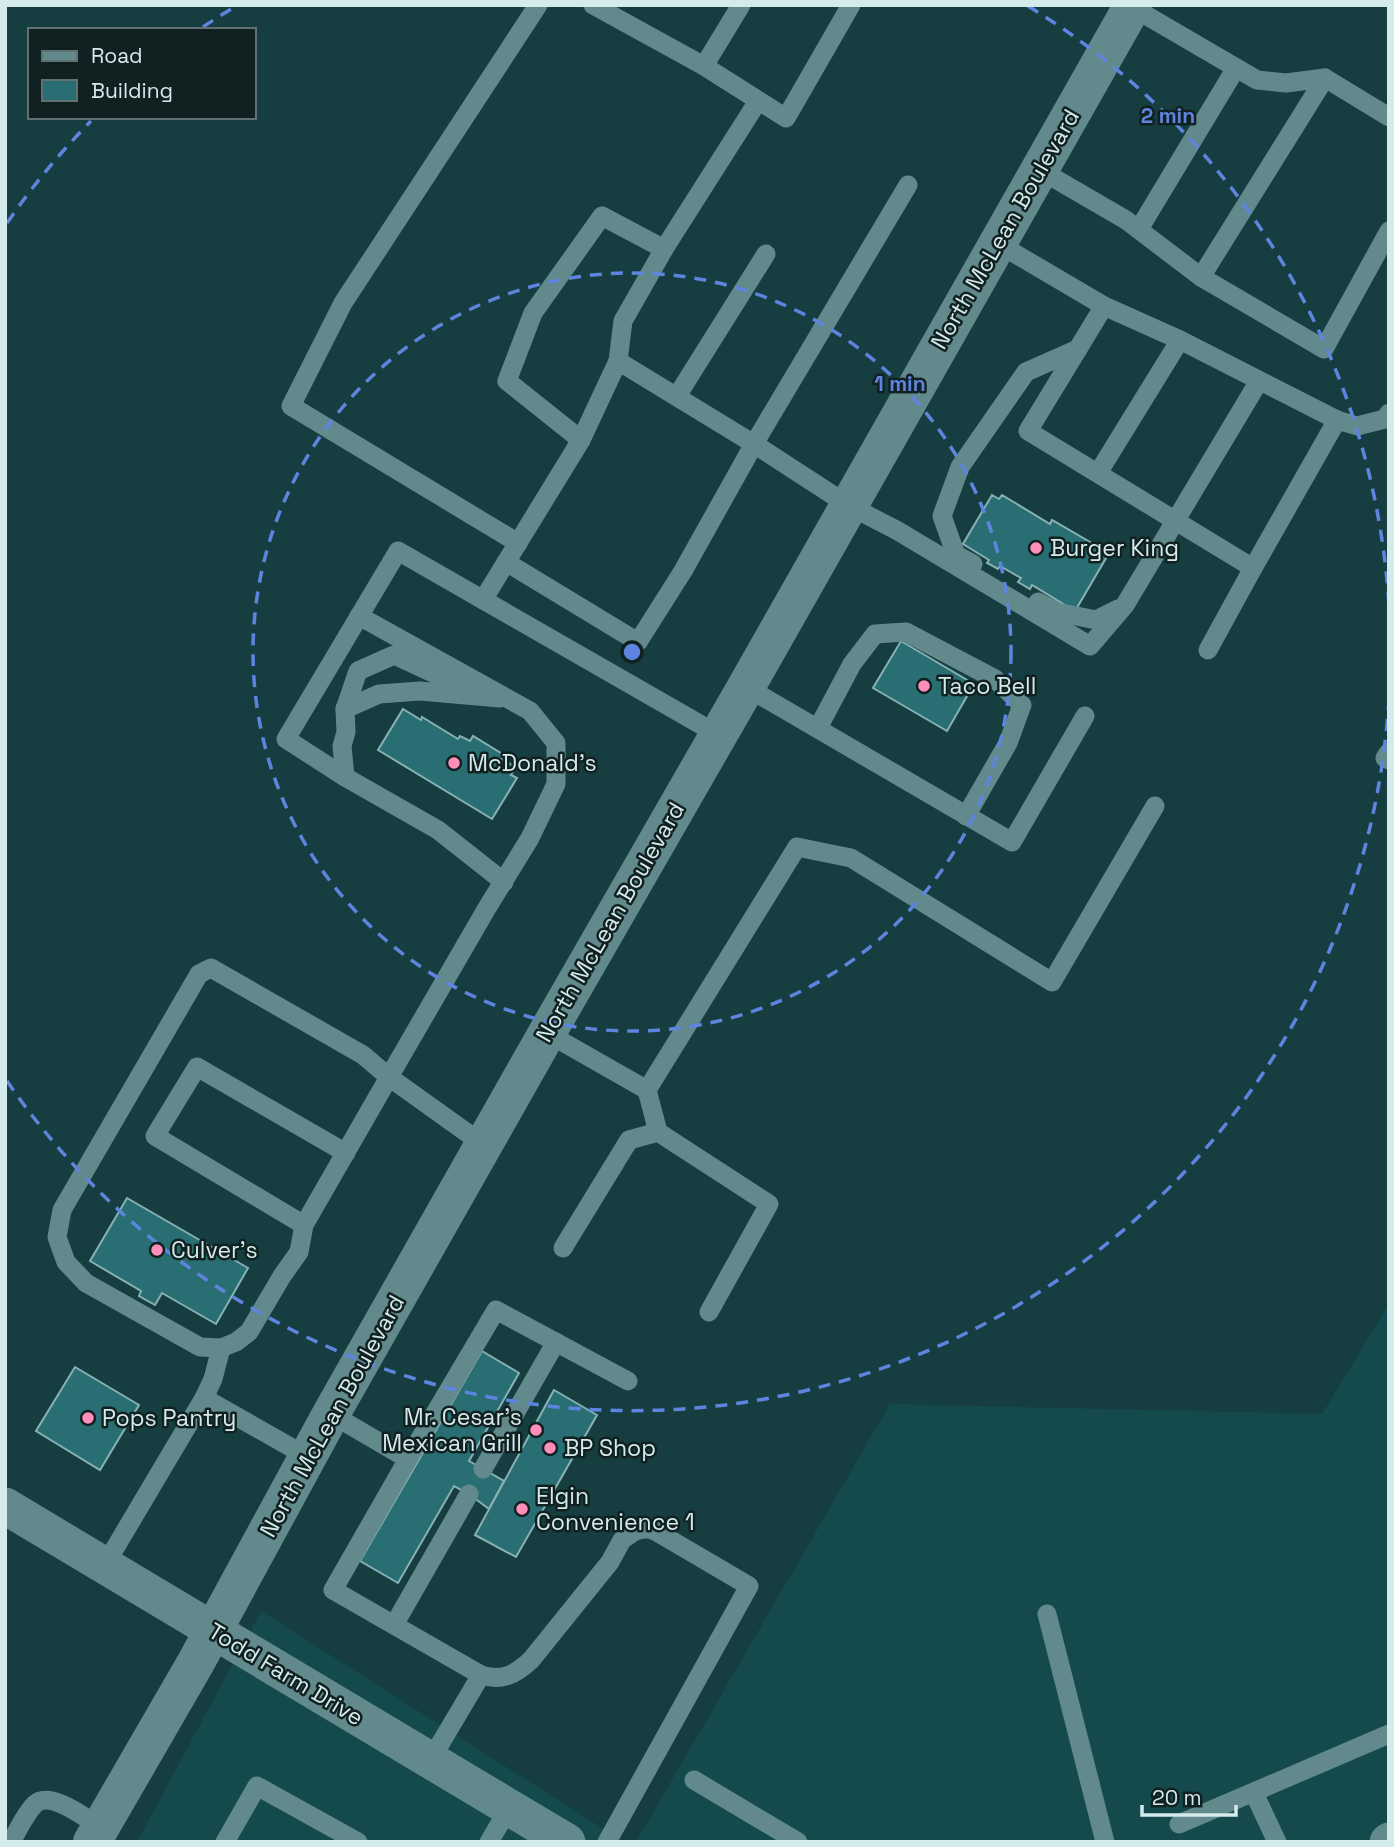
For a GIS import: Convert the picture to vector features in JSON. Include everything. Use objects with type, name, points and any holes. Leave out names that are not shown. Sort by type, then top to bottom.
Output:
[{"type":"main road","name":"North McLean Boulevard","points":[[96,1834],[214,1631],[331,1414],[1132,6]]},
{"type":"street","name":"Todd Farm Drive","points":[[5,1506],[567,1842]]},
{"type":"lane","points":[[518,543],[292,406],[343,303],[538,5]]},
{"type":"lane","points":[[593,5],[704,66],[786,118],[850,5]]},
{"type":"lane","points":[[704,66],[741,5]]},
{"type":"lane","points":[[1132,6],[1256,80],[1286,83],[1325,78],[1389,117]]},
{"type":"lane","points":[[1139,229],[1236,68]]},
{"type":"lane","points":[[1201,277],[1325,78]]},
{"type":"lane","points":[[483,600],[581,440],[618,361],[623,321],[664,249],[758,101]]},
{"type":"lane","points":[[1040,170],[1139,229],[1201,277],[1324,349],[1389,231]]},
{"type":"lane","points":[[506,562],[638,642],[908,185]]},
{"type":"lane","points":[[581,440],[507,381],[533,313],[602,216],[664,249]]},
{"type":"lane","points":[[998,243],[1104,306],[1181,340],[1338,420],[1357,426],[1385,419],[1389,413]]},
{"type":"lane","points":[[677,397],[766,254]]},
{"type":"lane","points":[[1104,306],[1028,431],[1253,568]]},
{"type":"lane","points":[[1098,473],[1181,340]]},
{"type":"lane","points":[[1078,349],[1026,372],[960,467],[942,516],[956,555],[1057,612],[1096,620],[1125,605]]},
{"type":"lane","points":[[618,361],[848,505],[898,531],[1090,646],[1125,605],[1259,381]]},
{"type":"lane","points":[[1208,650],[1338,420]]},
{"type":"lane","points":[[504,882],[438,830],[286,739],[398,551],[717,734]]},
{"type":"lane","points":[[359,616],[530,711],[556,743],[556,784],[530,838],[487,908],[389,1077],[345,1153],[304,1225],[299,1252],[249,1332],[236,1342],[220,1348],[200,1347],[86,1283],[66,1262],[57,1237],[62,1210],[199,974],[211,968],[363,1055],[389,1077],[484,1145]]},
{"type":"lane","points":[[818,728],[852,664],[875,634],[906,632],[995,679],[1022,705],[1008,743],[966,816]]},
{"type":"lane","points":[[345,776],[342,746],[346,732],[345,709],[358,671],[394,655],[476,695]]},
{"type":"lane","points":[[746,687],[1012,842],[1085,716]]},
{"type":"lane","points":[[345,709],[379,694],[419,691],[508,698]]},
{"type":"lane","points":[[1389,752],[1385,758],[1389,760]]},
{"type":"lane","points":[[647,1090],[797,847],[851,858],[1052,982],[1155,806]]},
{"type":"lane","points":[[547,1033],[647,1090],[658,1132],[768,1203],[709,1312]]},
{"type":"lane","points":[[304,1225],[155,1136],[197,1067],[345,1153]]},
{"type":"lane","points":[[563,1248],[629,1140],[658,1132]]},
{"type":"lane","points":[[607,1842],[750,1586],[657,1532],[650,1529],[635,1531],[622,1540],[610,1562],[531,1660],[521,1669],[495,1679],[481,1675],[333,1590],[496,1310],[628,1381]]},
{"type":"lane","points":[[483,1469],[556,1342]]},
{"type":"lane","points":[[105,1565],[204,1398],[213,1379],[220,1348]]},
{"type":"lane","points":[[204,1398],[308,1457]]},
{"type":"lane","points":[[331,1414],[408,1459]]},
{"type":"lane","points":[[394,1625],[469,1494]]},
{"type":"lane","points":[[1047,1614],[1105,1842]]},
{"type":"lane","points":[[430,1761],[481,1675]]},
{"type":"lane","points":[[1179,1824],[1389,1734]]},
{"type":"lane","points":[[694,1780],[797,1842]]},
{"type":"lane","points":[[225,1842],[257,1786],[358,1842]]},
{"type":"lane","points":[[1254,1793],[1276,1842]]},
{"type":"lane","points":[[11,1842],[30,1811],[42,1800],[55,1801],[96,1834]]},
{"type":"lane","points":[[489,1842],[509,1808]]},
{"type":"shaded area","points":[[1389,1304],[1389,1842],[636,1842],[890,1404],[1322,1414]]},
{"type":"shaded area","points":[[261,1611],[624,1842],[137,1842]]},
{"type":"building","name":"Burger King","points":[[992,495],[999,499],[1002,495],[1050,524],[1052,520],[1109,553],[1075,611],[1032,585],[1030,589],[1018,582],[1021,578],[1000,566],[998,569],[987,563],[989,560],[963,544]]},
{"type":"building","name":"Taco Bell","points":[[901,641],[974,684],[947,731],[873,688]]},
{"type":"building","name":"McDonald's","points":[[403,709],[458,739],[460,736],[470,741],[473,736],[504,755],[501,759],[516,767],[511,775],[517,778],[492,819],[378,750]]},
{"type":"building","name":"Culver's","points":[[127,1198],[248,1268],[216,1324],[162,1293],[155,1305],[139,1296],[141,1291],[90,1261]]},
{"type":"building","points":[[482,1351],[519,1373],[469,1461],[504,1481],[489,1509],[454,1486],[398,1583],[360,1561]]},
{"type":"building","name":"Pops Pantry","points":[[75,1367],[139,1405],[100,1470],[36,1431]]},
{"type":"building","name":"BP Shop","points":[[554,1390],[597,1415],[516,1557],[475,1535]]},
{"type":"place","name":"Burger King","points":[[1036,548]]},
{"type":"place","name":"Taco Bell","points":[[924,686]]},
{"type":"place","name":"McDonald's","points":[[454,763]]},
{"type":"place","name":"Culver's","points":[[157,1250]]},
{"type":"place","name":"Pops Pantry","points":[[88,1418]]},
{"type":"place","name":"Mr. Cesar's Mexican Grill","points":[[536,1430]]},
{"type":"place","name":"BP Shop","points":[[550,1448]]},
{"type":"place","name":"Elgin Convenience 1","points":[[522,1509]]}]
